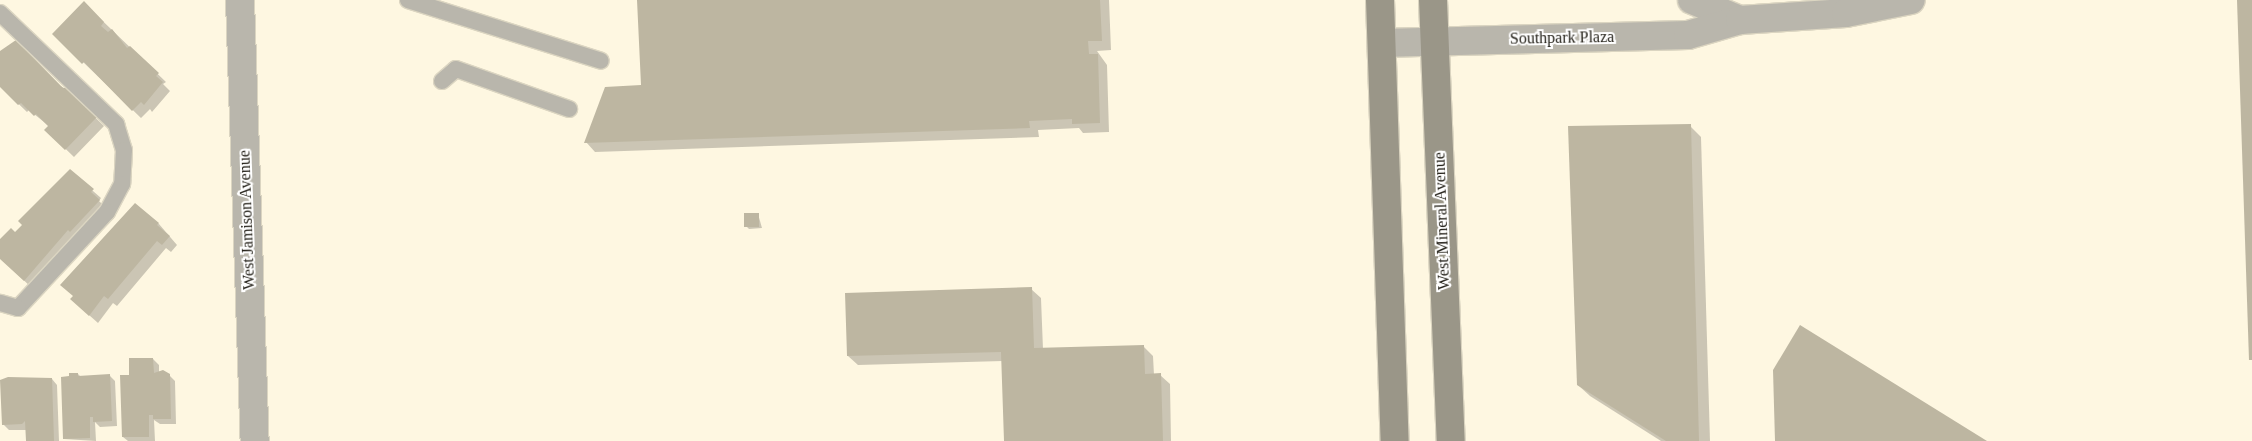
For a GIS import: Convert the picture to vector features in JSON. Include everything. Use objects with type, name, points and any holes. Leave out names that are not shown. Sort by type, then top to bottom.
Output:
[{"type":"main road","points":[[1380,0],[1395,441]]},
{"type":"main road","name":"West Mineral Avenue","points":[[1433,0],[1451,441]]},
{"type":"street","name":"West Jamison Avenue","points":[[240,0],[255,441]]},
{"type":"street","name":"Southpark Plaza","points":[[1692,0],[1740,20]]},
{"type":"street","name":"Southpark Plaza","points":[[1382,43],[1688,35],[1740,20],[1846,13],[1911,0]]},
{"type":"lane","points":[[408,0],[601,61]]},
{"type":"lane","points":[[0,13],[116,124],[124,150],[122,184],[107,212],[18,308],[0,304]]},
{"type":"lane","points":[[442,81],[456,69],[569,109]]},
{"type":"building","points":[[637,0],[1100,0],[1102,41],[1088,41],[1089,54],[1098,54],[1100,123],[1072,124],[1072,119],[1029,121],[1030,128],[584,143],[605,87],[641,85]]},
{"type":"building","points":[[2237,0],[2252,0],[2252,360],[2249,360]]},
{"type":"building","points":[[84,1],[104,22],[101,26],[108,32],[112,29],[127,48],[130,46],[159,73],[156,76],[163,82],[144,105],[141,102],[132,111],[84,62],[82,64],[52,34]]},
{"type":"building","points":[[16,40],[63,88],[66,88],[97,117],[65,150],[44,130],[48,126],[36,114],[34,116],[21,103],[18,105],[0,87],[0,51]]},
{"type":"building","points":[[1691,124],[1699,441],[1666,441],[1577,385],[1568,126]]},
{"type":"building","points":[[70,169],[94,189],[91,192],[100,200],[70,232],[68,230],[24,281],[0,259],[0,239],[11,228],[15,232],[22,225],[18,221]]},
{"type":"building","points":[[135,203],[159,223],[157,225],[170,236],[162,245],[157,241],[108,299],[104,296],[89,316],[70,299],[73,296],[60,285]]},
{"type":"building","points":[[744,213],[759,213],[759,227],[744,227]]},
{"type":"building","points":[[1032,287],[1034,348],[1144,345],[1145,374],[1161,373],[1163,441],[1004,441],[1001,352],[847,356],[845,293]]},
{"type":"building","points":[[1800,325],[1987,441],[1775,441],[1773,370]]},
{"type":"building","points":[[129,358],[153,358],[154,373],[163,370],[170,374],[171,419],[153,419],[153,415],[149,415],[149,437],[122,437],[120,375],[129,375]]},
{"type":"building","points":[[69,373],[78,373],[78,376],[110,374],[112,421],[93,422],[93,417],[90,417],[90,438],[63,439],[61,377],[69,376]]},
{"type":"building","points":[[8,377],[52,378],[54,441],[26,441],[25,421],[22,424],[2,425],[0,380]]}]
